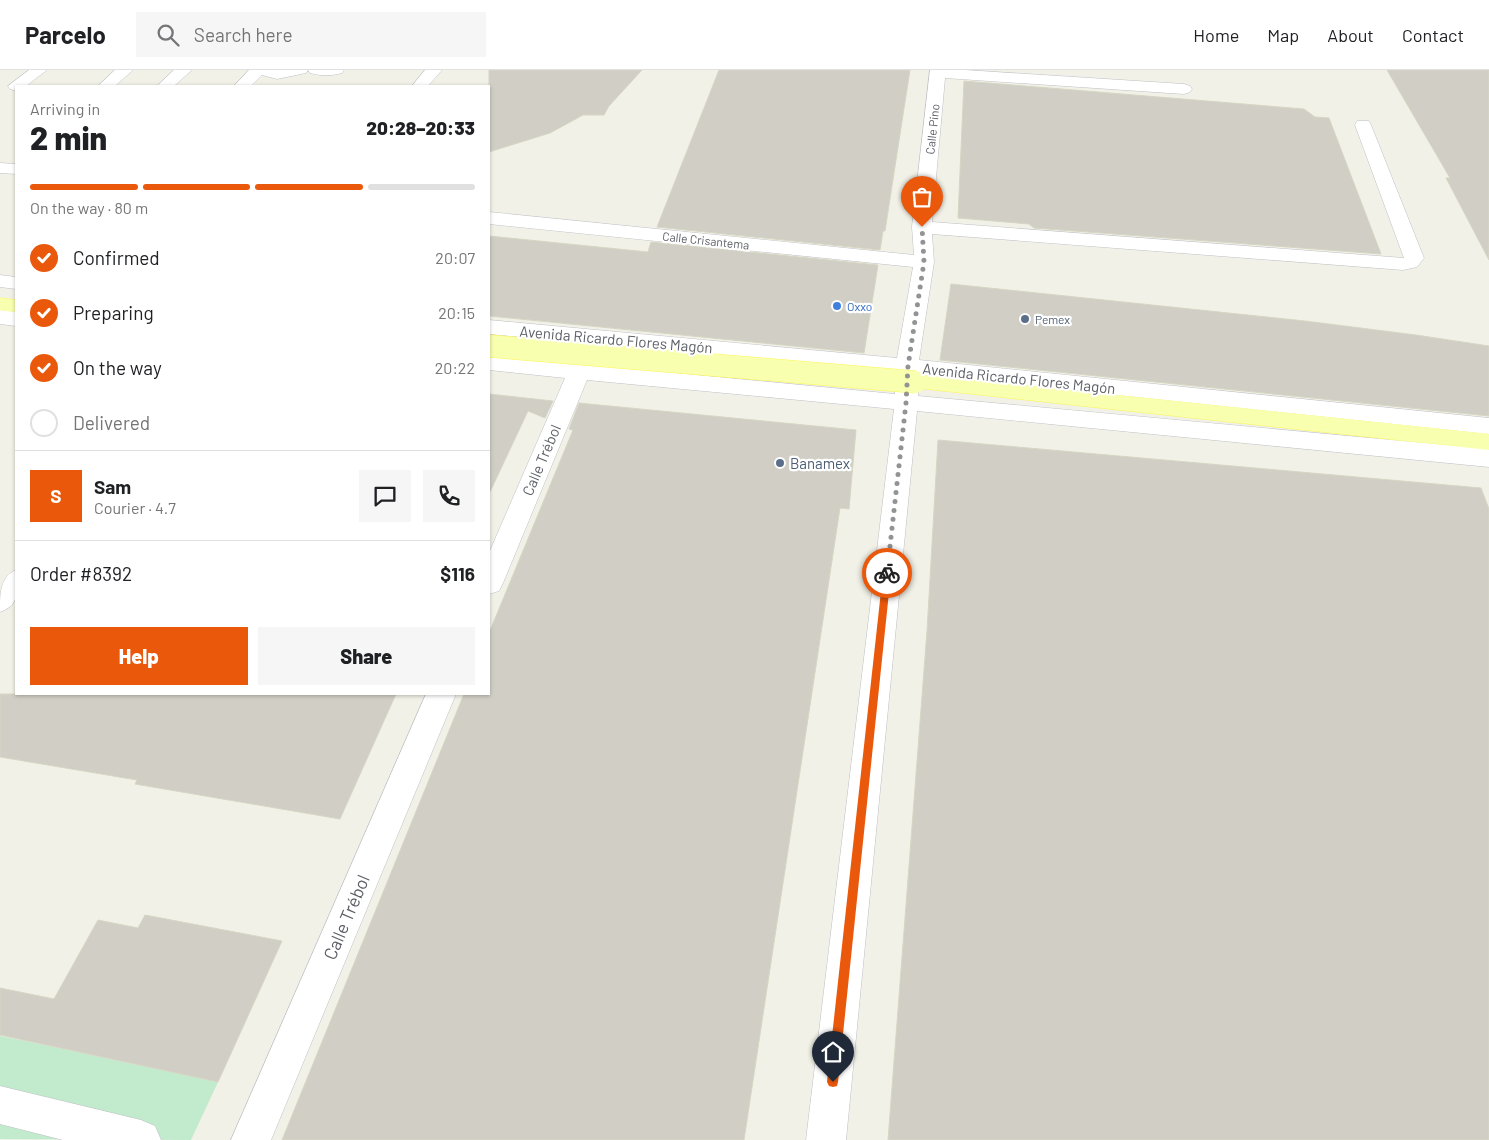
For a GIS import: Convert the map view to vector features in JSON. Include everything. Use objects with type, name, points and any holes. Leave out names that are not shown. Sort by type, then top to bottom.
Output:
[{"type":"main road","points":[[0,304],[15,306]]},
{"type":"main road","name":"Avenida Ricardo Flores Magón","points":[[490,346],[915,382],[1489,442]]},
{"type":"street","points":[[18,85],[39,70]]},
{"type":"street","points":[[107,85],[125,70]]},
{"type":"street","points":[[166,85],[184,70]]},
{"type":"street","points":[[243,85],[260,70],[277,74],[300,70]]},
{"type":"street","points":[[316,70],[335,71]]},
{"type":"street","points":[[421,85],[434,70]]},
{"type":"street","points":[[322,85],[335,71]]},
{"type":"street","points":[[938,71],[1184,89]]},
{"type":"street","name":"Calle Pino","points":[[826,1140],[906,403],[908,366],[924,262],[922,227],[938,71]]},
{"type":"street","points":[[922,227],[1373,262],[1410,263],[1414,258],[1363,125]]},
{"type":"street","points":[[0,168],[15,169]]},
{"type":"street","name":"Calle Crisantema","points":[[490,218],[924,262]]},
{"type":"street","points":[[0,282],[15,283]]},
{"type":"street","points":[[0,317],[15,319]]},
{"type":"street","name":"Avenida Ricardo Flores Magón","points":[[490,327],[908,366],[1489,426]]},
{"type":"street","name":"Calle Trébol","points":[[490,581],[593,337]]},
{"type":"street","points":[[490,363],[1489,458]]},
{"type":"street","points":[[0,601],[15,582]]},
{"type":"street","name":"Calle Trébol","points":[[251,1140],[441,695]]},
{"type":"street","points":[[0,1105],[141,1140]]},
{"type":"green space","points":[[0,1036],[218,1082],[191,1140],[0,1139]]},
{"type":"building","points":[[489,70],[642,70],[609,106],[604,115],[583,115],[550,133],[490,152]]},
{"type":"building","points":[[719,70],[910,70],[885,231],[883,231],[880,250],[657,227]]},
{"type":"building","points":[[1387,70],[1489,70],[1489,260],[1446,178],[1450,178]]},
{"type":"building","points":[[964,81],[1304,109],[1315,117],[1329,118],[1381,254],[1034,228],[1029,224],[958,218]]},
{"type":"building","points":[[490,236],[648,252],[651,242],[878,265],[864,353],[490,316]]},
{"type":"building","points":[[951,284],[1305,321],[1489,346],[1489,416],[940,360]]},
{"type":"building","points":[[490,394],[553,401],[545,418],[528,411],[490,492]]},
{"type":"building","points":[[579,403],[856,430],[849,509],[840,508],[744,1140],[282,1140],[464,695],[490,695],[490,631],[573,430],[569,429]]},
{"type":"building","points":[[938,440],[1481,488],[1489,509],[1489,1140],[888,1140],[927,631]]},
{"type":"building","points":[[0,694],[396,695],[340,819],[135,784],[137,780],[0,757]]},
{"type":"building","points":[[145,915],[282,941],[218,1082],[0,1035],[0,988],[54,999],[98,920],[138,928]]},
{"type":"way so far","points":[[887,573],[906,403],[908,366],[924,262],[922,227]]},
{"type":"place","name":"Oxxo","points":[[837,306]]},
{"type":"place","name":"Pemex","points":[[1025,319]]},
{"type":"place","name":"Banamex","points":[[780,463]]},
{"type":"route","points":[[833,1082],[887,573]]}]
